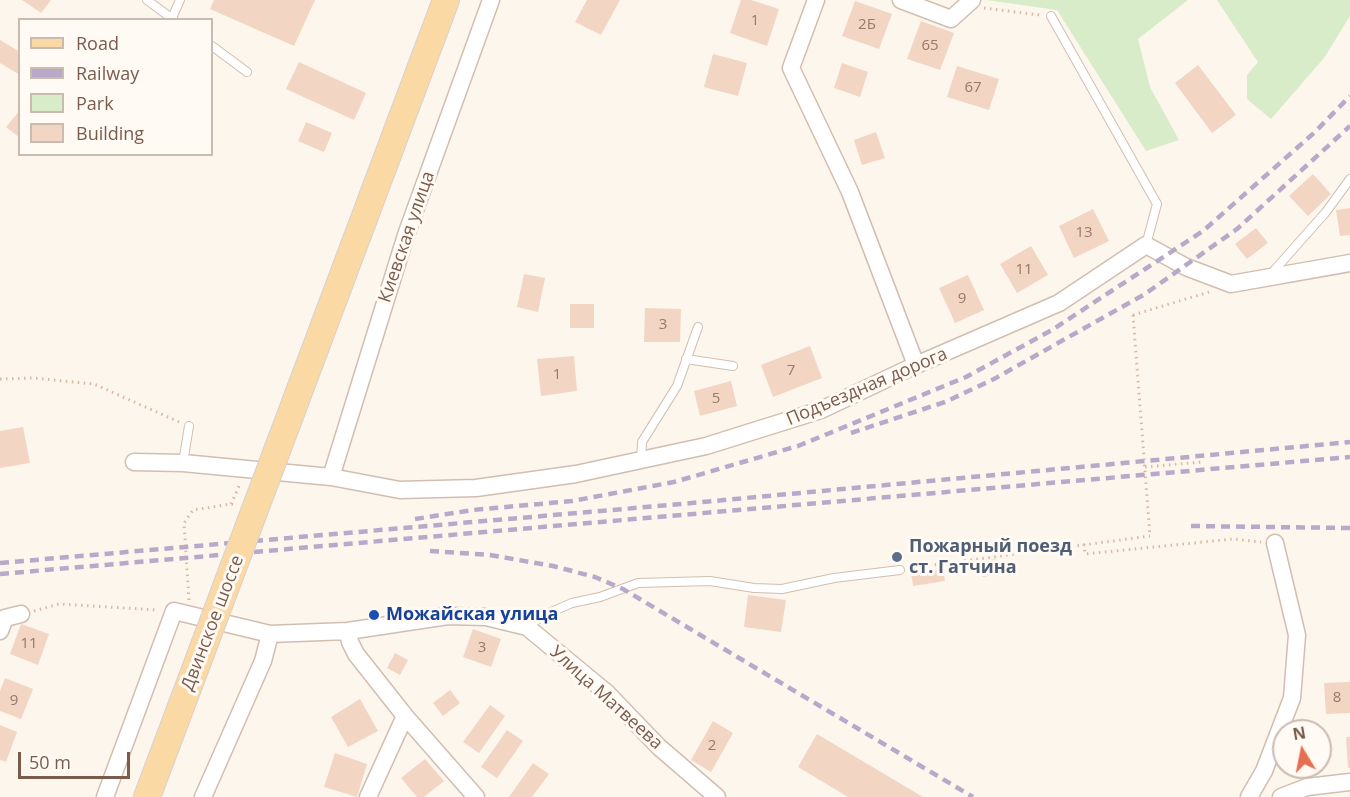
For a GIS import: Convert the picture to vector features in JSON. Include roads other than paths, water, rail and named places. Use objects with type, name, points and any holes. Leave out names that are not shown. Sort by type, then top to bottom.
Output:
[{"type":"main road","name":"Двинское шоссе","points":[[147,797],[446,0]]},
{"type":"street","name":"Киевская улица","points":[[331,477],[406,235],[491,0]]},
{"type":"street","points":[[816,0],[791,68],[850,192],[916,365]]},
{"type":"street","points":[[901,0],[951,19],[968,3]]},
{"type":"street","name":"Подъездная дорога","points":[[134,462],[183,463],[331,477],[400,490],[476,488],[576,474],[706,446],[770,428],[821,410],[916,365],[1059,303],[1146,245]]},
{"type":"street","points":[[1146,245],[1186,267],[1232,284],[1350,263]]},
{"type":"street","points":[[1249,797],[1264,771],[1292,698],[1297,635],[1275,543]]},
{"type":"street","name":"Улица Матвеева","points":[[105,797],[174,611],[270,634],[348,631],[448,616],[486,617],[527,627],[607,693],[659,747],[717,797]]},
{"type":"street","points":[[0,631],[5,618],[21,614]]},
{"type":"street","points":[[348,631],[356,654],[405,716],[476,797]]},
{"type":"street","points":[[203,797],[263,661],[270,634]]},
{"type":"street","points":[[368,797],[405,716]]},
{"type":"street","points":[[1281,797],[1307,787],[1350,782]]},
{"type":"lane","points":[[147,0],[172,18]]},
{"type":"lane","points":[[173,18],[180,0]]},
{"type":"lane","points":[[1051,16],[1157,204],[1146,245]]},
{"type":"lane","points":[[213,47],[247,72]]},
{"type":"lane","points":[[1269,277],[1326,212],[1350,179]]},
{"type":"lane","points":[[641,460],[642,442],[677,386],[698,327]]},
{"type":"lane","points":[[686,359],[733,366]]},
{"type":"lane","points":[[183,463],[189,426]]},
{"type":"lane","points":[[527,627],[543,615],[573,603],[600,597],[638,583],[710,581],[754,588],[782,589],[834,578],[900,570]]},
{"type":"railway","points":[[415,519],[473,510],[572,501],[674,482],[798,446],[966,377],[1052,330],[1203,231],[1315,132],[1350,96]]},
{"type":"railway","points":[[851,433],[945,402],[994,379],[1145,294],[1237,229],[1350,126]]},
{"type":"railway","points":[[0,563],[681,504],[1350,442]]},
{"type":"railway","points":[[0,574],[1350,457]]},
{"type":"railway","points":[[1191,526],[1350,528]]},
{"type":"railway","points":[[430,551],[490,555],[553,566],[595,577],[623,589],[973,797]]},
{"type":"place","name":"Пожарный поезд ст. Гатчина","points":[[897,557]]},
{"type":"place","name":"Можайская улица","points":[[374,615]]}]
